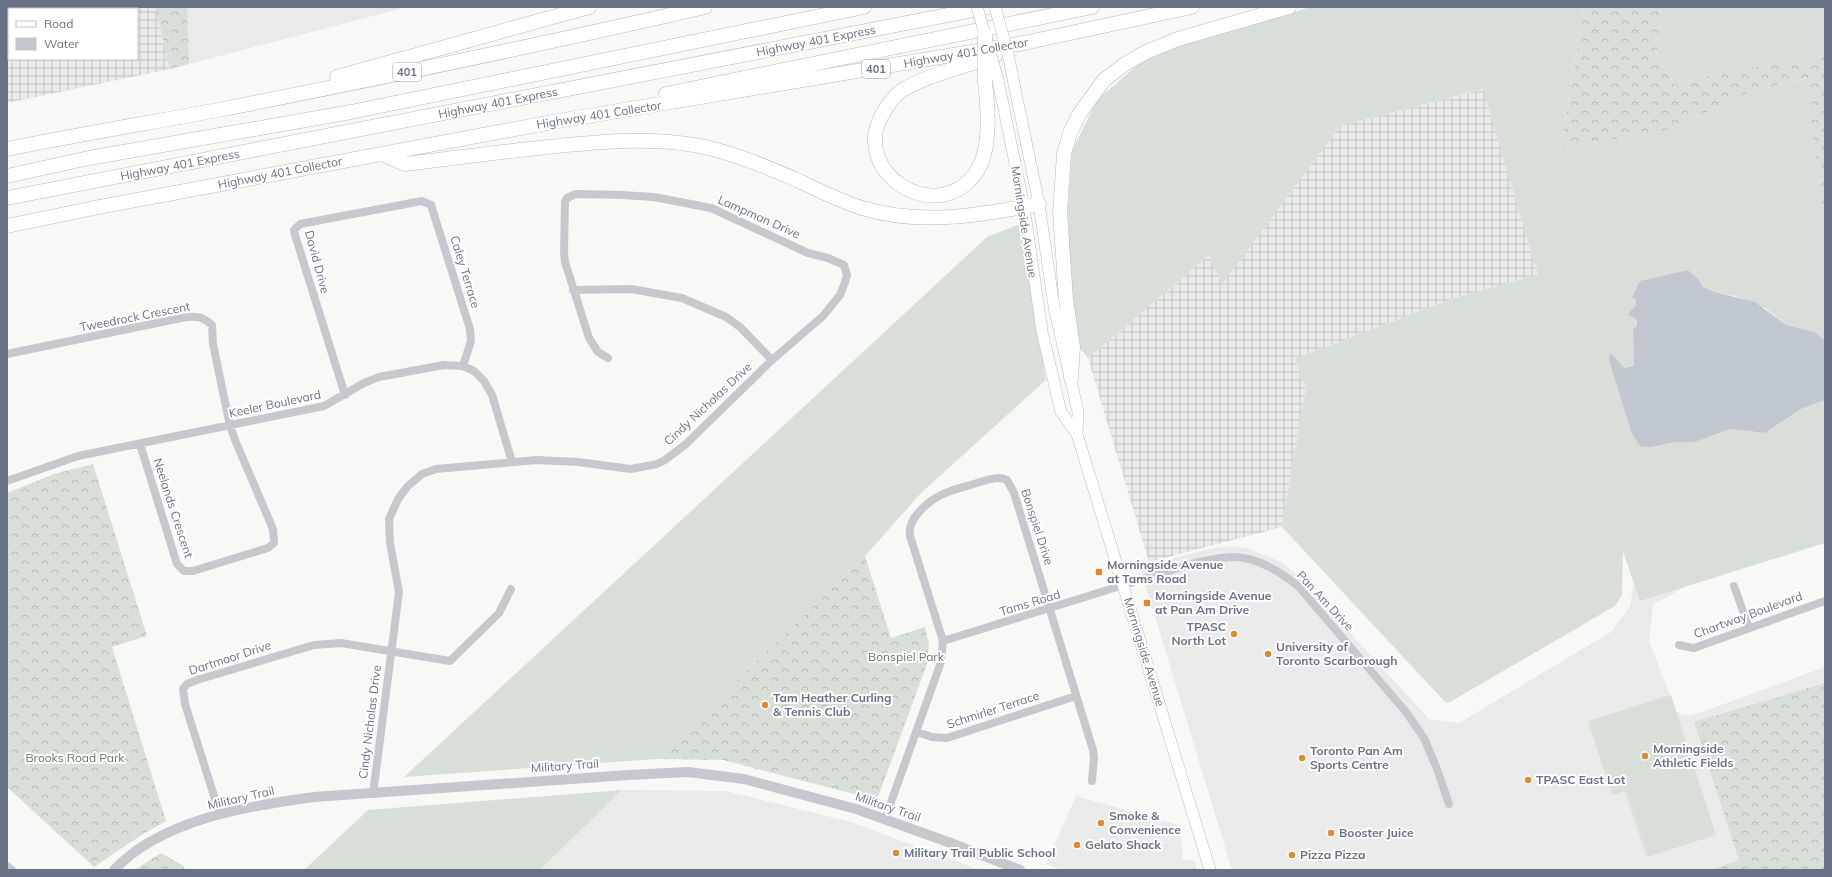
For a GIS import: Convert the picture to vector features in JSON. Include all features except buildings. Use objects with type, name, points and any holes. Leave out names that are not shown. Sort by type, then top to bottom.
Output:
[{"type":"highway","points":[[218,110],[589,7]]},
{"type":"highway","name":"401","points":[[7,149],[218,110],[595,32],[706,7]]},
{"type":"highway","name":"Highway 401 Express","points":[[7,176],[89,158],[359,110],[864,7]]},
{"type":"highway","name":"Highway 401 Express","points":[[7,198],[989,7]]},
{"type":"highway","points":[[558,121],[575,112],[757,77],[1092,7]]},
{"type":"highway","name":"Highway 401 Collector","points":[[7,226],[99,207],[558,121],[1024,43],[1192,7]]},
{"type":"highway","points":[[1071,378],[1073,347],[1066,299],[1060,212],[1064,154],[1070,133],[1080,113],[1104,80],[1125,64],[1146,52],[1178,39],[1289,7]]},
{"type":"highway","points":[[985,35],[991,81],[989,116],[987,134],[981,159],[975,174],[951,193],[935,196],[917,194],[901,186],[890,178],[879,158],[876,145],[877,125],[887,106],[901,92],[921,81],[1011,51],[1024,43]]},
{"type":"highway","points":[[382,154],[405,164],[593,142],[634,140],[666,141],[696,145],[721,152],[798,180],[830,196],[862,208],[890,214],[915,218],[943,218],[986,214],[1039,204]]},
{"type":"main road","points":[[978,7],[985,35]]},
{"type":"main road","name":"Morningside Avenue","points":[[995,7],[1008,54],[1039,204],[1054,306],[1078,412],[1077,434]]},
{"type":"main road","name":"Morningside Avenue","points":[[991,81],[1024,207],[1042,331],[1061,412],[1077,434],[1210,870]]},
{"type":"street","name":"Lampman Drive","points":[[608,358],[598,352],[591,340],[573,290],[564,252],[565,202],[571,195],[642,196],[711,208],[808,253],[844,264],[846,268]]},
{"type":"street","name":"Caley Terrace","points":[[413,202],[428,202],[433,208],[470,329],[471,341],[463,366]]},
{"type":"street","name":"David Drive","points":[[345,395],[333,361],[294,230],[300,224],[413,202]]},
{"type":"street","name":"Cindy Nicholas Drive","points":[[512,462],[537,460],[578,462],[631,468],[657,464],[665,460],[686,444],[772,360],[830,308],[840,295],[847,275],[846,268]]},
{"type":"street","points":[[573,290],[631,289],[682,298],[740,326],[772,360]]},
{"type":"street","name":"Tweedrock Crescent","points":[[7,354],[186,318],[197,316],[204,318],[212,325],[213,344],[230,426]]},
{"type":"street","name":"Keeler Boulevard","points":[[7,481],[78,456],[324,406],[364,383],[379,377],[444,364],[463,366],[474,371],[484,381],[492,395],[512,462]]},
{"type":"street","name":"Neelands Crescent","points":[[140,444],[177,564],[184,571],[193,570],[268,548],[274,543],[273,529],[230,426]]},
{"type":"street","points":[[391,652],[398,592],[389,531],[389,518],[398,499],[413,480],[422,474],[436,469],[512,462]]},
{"type":"street","name":"Bonspiel Drive","points":[[885,818],[941,662],[943,641],[909,529],[914,517],[942,495],[991,479],[1001,478],[1007,480],[1011,485],[1093,750],[1094,758],[1092,781]]},
{"type":"street","name":"Pan Am Drive","points":[[1124,586],[1198,562],[1234,557],[1262,564],[1279,571],[1298,586],[1406,712],[1424,738],[1438,769],[1448,804]]},
{"type":"street","name":"Tams Road","points":[[943,641],[1124,586]]},
{"type":"street","points":[[1734,586],[1749,628]]},
{"type":"street","name":"Dartmoor Drive","points":[[220,815],[185,704],[183,689],[187,684],[314,645],[341,643],[450,661],[499,613],[511,589]]},
{"type":"street","name":"Chartway Boulevard","points":[[1679,645],[1694,648],[1825,600]]},
{"type":"street","name":"Cindy Nicholas Drive","points":[[373,794],[391,652]]},
{"type":"street","name":"Schmirler Terrace","points":[[917,732],[932,737],[947,738],[1076,696]]},
{"type":"street","name":"Military Trail","points":[[114,870],[150,842],[180,828],[220,815],[271,803],[314,797],[373,794],[620,775],[688,772],[744,779],[885,818],[1020,870]]},
{"type":"street","points":[[7,866],[12,870]]},
{"type":"shaded area","points":[[7,7],[155,7],[170,69],[7,103]]},
{"type":"shaded area","points":[[187,7],[407,7],[189,64]]},
{"type":"shaded area","points":[[1484,89],[1538,275],[1454,298],[1295,359],[1306,387],[1282,527],[1149,562],[1088,358],[1209,255],[1222,283],[1340,126]]},
{"type":"shaded area","name":"University of Toronto Scarborough","points":[[1652,481],[1698,579],[1653,605],[1649,641],[1676,711],[1683,715],[1689,715],[1705,711],[1825,667],[1825,870],[1232,870],[1140,567],[1208,549],[1230,546],[1247,548],[1281,562],[1298,576],[1429,719],[1459,723],[1611,632],[1630,606]]},
{"type":"shaded area","points":[[622,790],[726,791],[851,822],[980,870],[540,870]]},
{"type":"shaded area","points":[[1076,796],[1179,825],[1183,860],[1195,861],[1197,870],[1061,870],[1046,864]]},
{"type":"green space","points":[[155,7],[187,7],[189,64],[170,69]]},
{"type":"green space","points":[[1311,7],[1584,7],[1561,148],[1665,131],[1748,93],[1807,78],[1825,225],[1825,341],[1815,332],[1786,325],[1765,308],[1735,296],[1715,292],[1703,287],[1699,280],[1688,270],[1671,275],[1636,300],[1637,325],[1633,329],[1634,366],[1624,368],[1652,447],[1676,442],[1695,442],[1730,429],[1765,433],[1801,409],[1825,400],[1825,543],[1640,601],[1623,552],[1622,595],[1615,606],[1446,703],[1282,527],[1306,387],[1295,359],[1454,298],[1538,275],[1483,89],[1340,126],[1222,284],[1209,255],[1088,358],[1075,342],[1070,298],[1068,206],[1072,151],[1097,100],[1141,62],[1179,46]]},
{"type":"green space","points":[[1584,7],[1661,7],[1657,57],[1675,85],[1726,71],[1825,56],[1825,225],[1806,78],[1748,93],[1665,131],[1561,148]]},
{"type":"green space","points":[[1661,7],[1825,7],[1825,56],[1726,71],[1675,85],[1657,57]]},
{"type":"green space","points":[[1020,224],[1046,380],[922,492],[865,556],[656,759],[404,777],[987,237]]},
{"type":"green space","name":"Brooks Road Park","points":[[93,464],[147,636],[112,647],[166,821],[143,834],[94,867],[7,787],[7,493],[54,474]]},
{"type":"green space","name":"Bonspiel Park","points":[[865,556],[891,638],[925,627],[929,644],[927,664],[877,800],[723,760],[656,759]]},
{"type":"green space","points":[[1825,683],[1825,870],[1710,870],[1739,860],[1694,722]]},
{"type":"green space","name":"Morningside Athletic Fields","points":[[1671,695],[1716,835],[1647,857],[1625,791],[1612,795],[1588,721]]},
{"type":"green space","points":[[622,790],[540,870],[304,870],[368,810]]},
{"type":"green space","points":[[161,853],[182,865],[186,870],[134,870]]},
{"type":"water","points":[[1688,270],[1699,280],[1703,287],[1715,292],[1755,302],[1786,325],[1815,332],[1825,341],[1825,400],[1801,409],[1765,433],[1730,429],[1695,442],[1676,442],[1652,447],[1641,447],[1632,434],[1609,360],[1610,352],[1624,368],[1634,366],[1633,329],[1637,325],[1637,320],[1628,314],[1636,305],[1636,300],[1632,297],[1640,281]]},
{"type":"place","name":"Morningside Avenue at Tams Road","points":[[1099,572]]},
{"type":"place","name":"Morningside Avenue at Pan Am Drive","points":[[1147,603]]},
{"type":"place","name":"TPASC North Lot","points":[[1234,634]]},
{"type":"place","name":"University of Toronto Scarborough","points":[[1268,654]]},
{"type":"place","name":"Tam Heather Curling & Tennis Club","points":[[765,705]]},
{"type":"place","name":"Morningside Athletic Fields","points":[[1645,756]]},
{"type":"place","name":"Toronto Pan Am Sports Centre","points":[[1302,758]]},
{"type":"place","name":"TPASC East Lot","points":[[1528,780]]},
{"type":"place","name":"Smoke & Convenience","points":[[1101,823]]},
{"type":"place","name":"Booster Juice","points":[[1331,833]]},
{"type":"place","name":"Gelato Shack","points":[[1077,845]]},
{"type":"place","name":"Military Trail Public School","points":[[896,853]]},
{"type":"place","name":"Pizza Pizza","points":[[1292,855]]}]
